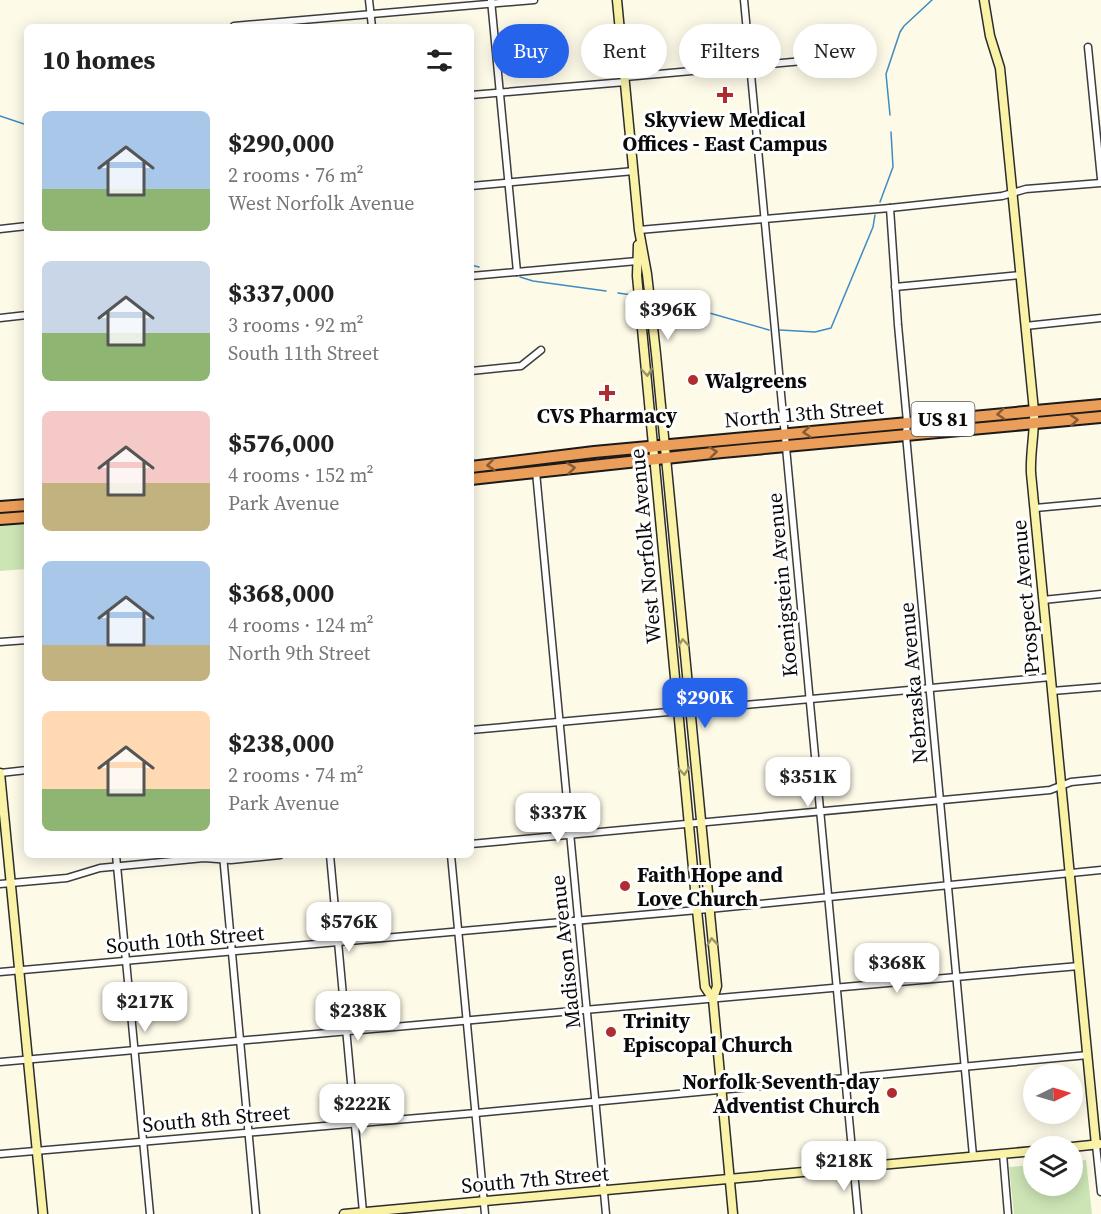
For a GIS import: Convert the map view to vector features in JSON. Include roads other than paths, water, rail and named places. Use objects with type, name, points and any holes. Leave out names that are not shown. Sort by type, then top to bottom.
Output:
[{"type":"highway","name":"North 13th Street","points":[[659,452],[785,440],[907,422],[1101,405]]},
{"type":"highway","name":"North 13th Street","points":[[785,440],[906,435],[1101,417]]},
{"type":"highway","name":"US 81","points":[[474,467],[659,452]]},
{"type":"highway","name":"US 81","points":[[474,480],[659,452]]},
{"type":"highway","points":[[0,507],[24,505]]},
{"type":"highway","points":[[0,519],[24,517]]},
{"type":"street","points":[[369,0],[372,24]]},
{"type":"street","points":[[270,24],[492,2],[534,0]]},
{"type":"street","name":"West Norfolk Avenue","points":[[617,0],[639,230],[647,274],[679,711],[697,910],[705,987],[713,999]]},
{"type":"street","name":"Koenigstein Avenue","points":[[744,0],[746,24]]},
{"type":"street","name":"Prospect Avenue","points":[[984,0],[990,36],[1000,68],[1013,193],[1034,411],[1030,454],[1061,787],[1099,1145],[1101,1192]]},
{"type":"street","points":[[492,2],[517,272]]},
{"type":"street","points":[[639,230],[890,208],[1002,196],[1026,189],[1101,181],[1088,46]]},
{"type":"street","points":[[474,95],[679,73]]},
{"type":"street","name":"Koenigstein Avenue","points":[[751,78],[858,1214]]},
{"type":"street","points":[[474,186],[634,171]]},
{"type":"street","name":"Nebraska Avenue","points":[[890,208],[907,422],[906,435],[973,1156]]},
{"type":"street","points":[[0,228],[24,226]]},
{"type":"street","name":"West Norfolk Avenue","points":[[639,230],[637,261],[690,710],[717,986],[713,999],[733,1214]]},
{"type":"street","points":[[474,276],[637,261]]},
{"type":"street","points":[[895,287],[1020,275]]},
{"type":"street","points":[[0,318],[24,315]]},
{"type":"street","points":[[1025,326],[1101,318]]},
{"type":"street","points":[[474,371],[521,366],[541,350]]},
{"type":"street","name":"Madison Avenue","points":[[536,472],[606,1214]]},
{"type":"street","points":[[1035,508],[1101,502]]},
{"type":"street","points":[[1044,600],[1101,594]]},
{"type":"street","points":[[0,642],[24,640]]},
{"type":"street","points":[[474,730],[1051,677]]},
{"type":"street","points":[[1052,691],[1101,687]]},
{"type":"street","points":[[24,770],[0,773],[2,819],[11,883],[40,1186],[46,1211]]},
{"type":"street","points":[[474,844],[1050,790],[1071,782],[1101,779]]},
{"type":"street","points":[[116,858],[150,1214]]},
{"type":"street","points":[[0,884],[67,878],[100,868],[204,858]]},
{"type":"street","points":[[223,858],[256,1214]]},
{"type":"street","points":[[330,858],[363,1212]]},
{"type":"street","points":[[451,858],[485,1214]]},
{"type":"street","name":"South 10th Street","points":[[0,972],[709,909],[1101,870]]},
{"type":"street","points":[[0,1062],[1079,966]]},
{"type":"street","name":"South 8th Street","points":[[0,1154],[476,1113],[1088,1055]]},
{"type":"street","points":[[1083,1146],[1099,1145]]},
{"type":"street","name":"South 7th Street","points":[[344,1214],[1023,1152]]},
{"type":"street","points":[[1003,1154],[1008,1214]]},
{"type":"waterway","points":[[890,115],[886,74],[900,32],[932,0]]},
{"type":"waterway","points":[[0,116],[24,124]]},
{"type":"waterway","points":[[880,202],[893,167],[891,132]]},
{"type":"waterway","points":[[780,330],[815,332],[831,328],[873,227],[875,215]]},
{"type":"waterway","points":[[474,266],[479,267]]},
{"type":"waterway","points":[[520,277],[533,281],[606,291]]},
{"type":"waterway","points":[[618,293],[632,295]]},
{"type":"waterway","points":[[660,299],[769,330]]},
{"type":"place","name":"Skyview Medical Offices - East Campus","points":[[725,95]]},
{"type":"place","name":"Walgreens","points":[[693,380]]},
{"type":"place","name":"CVS Pharmacy","points":[[607,393]]},
{"type":"place","name":"Faith Hope and Love Church","points":[[625,886]]},
{"type":"place","name":"Trinity Episcopal Church","points":[[611,1032]]},
{"type":"place","name":"Norfolk Seventh-day Adventist Church","points":[[892,1093]]}]
